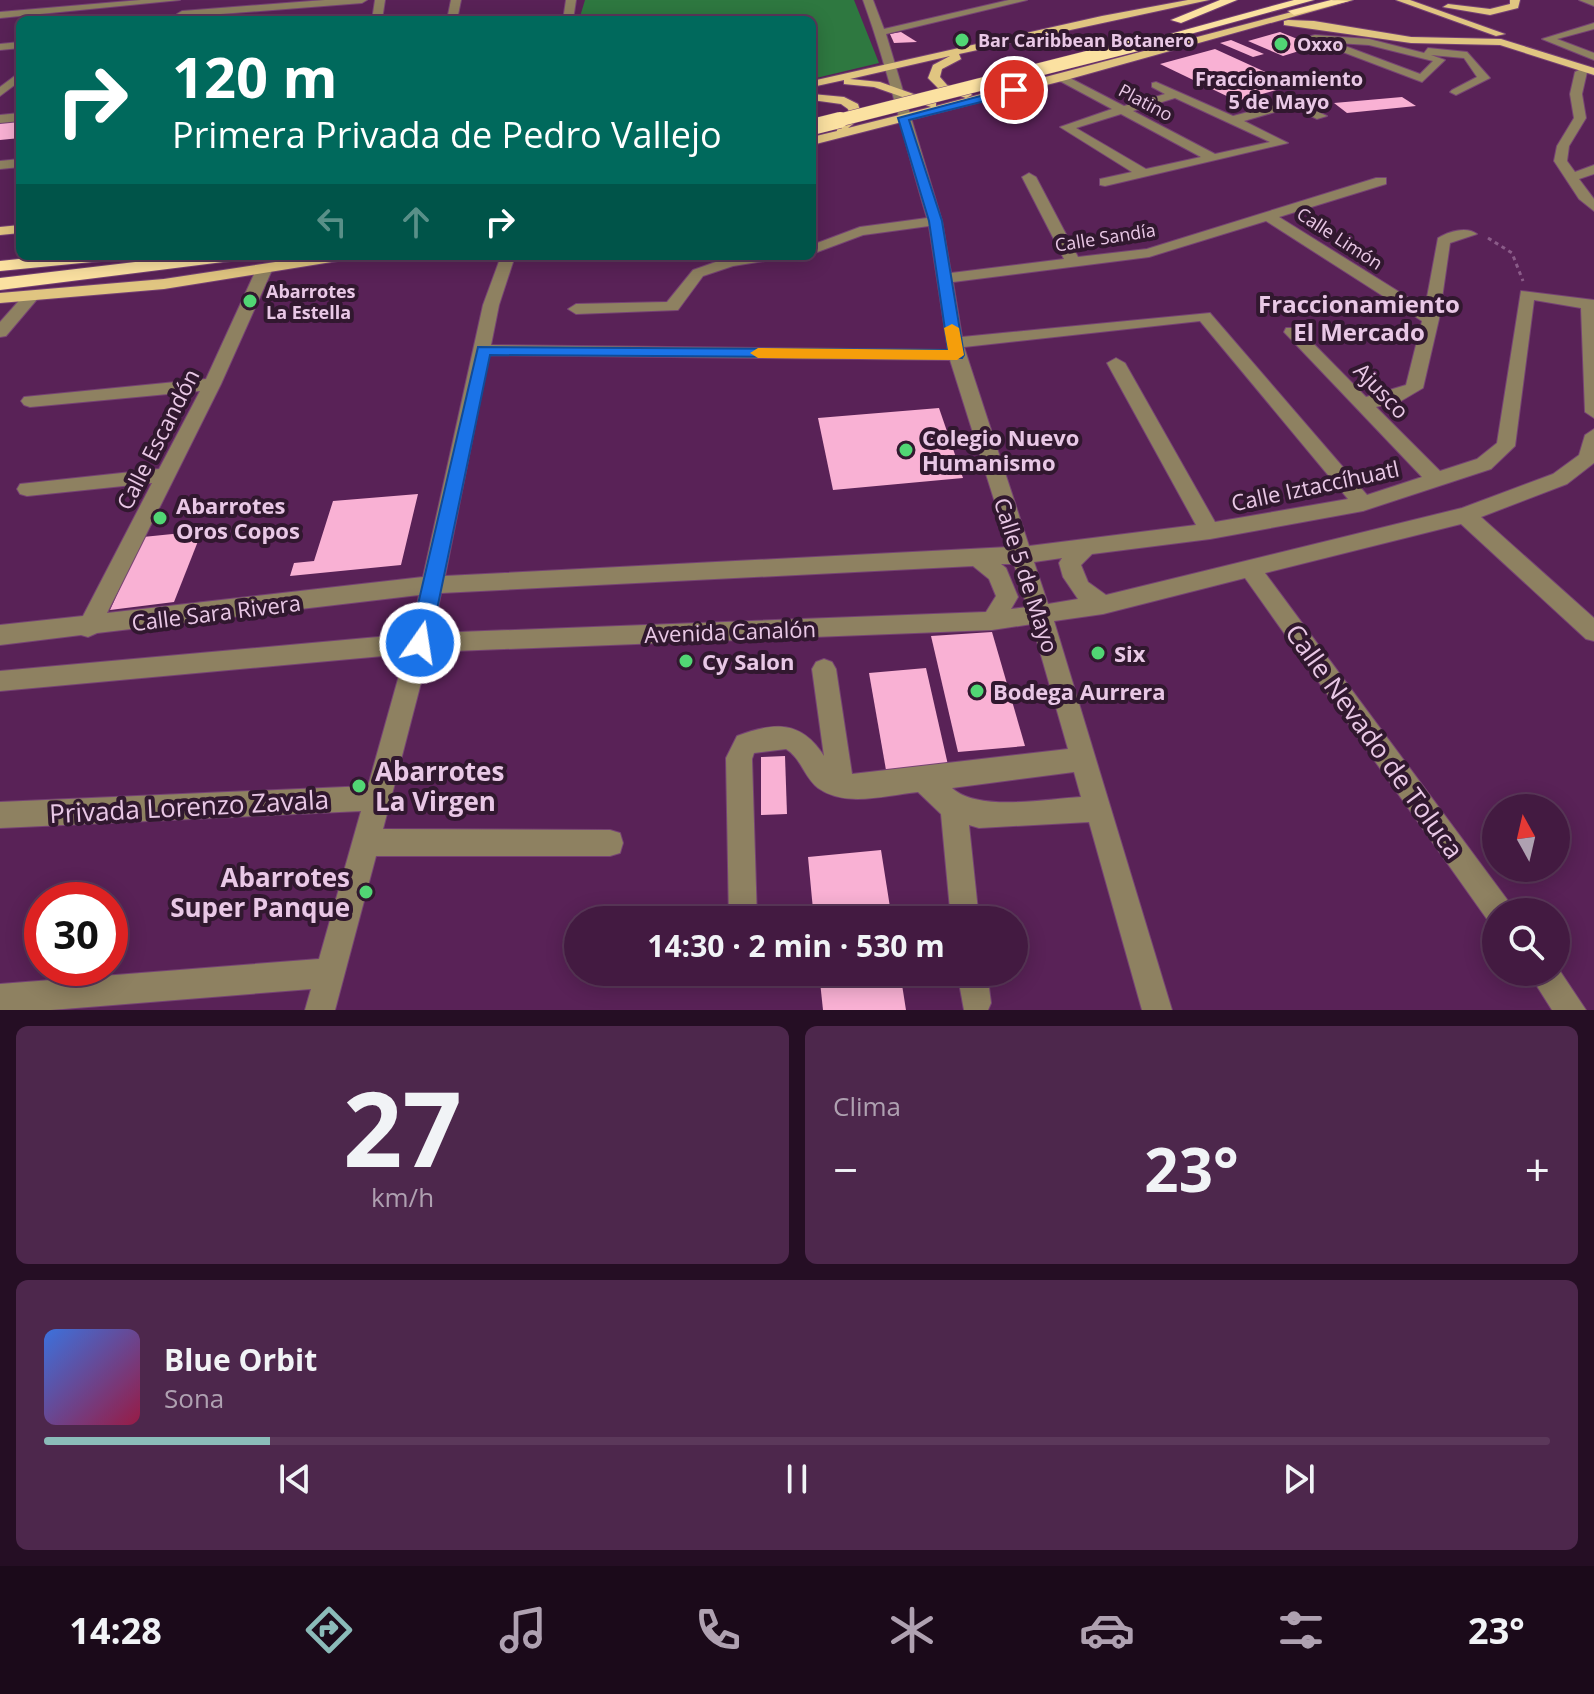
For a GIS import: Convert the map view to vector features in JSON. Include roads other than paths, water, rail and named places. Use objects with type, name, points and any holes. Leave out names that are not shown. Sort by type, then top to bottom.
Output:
[{"type":"highway","points":[[816,135],[1136,45],[1231,0]]},
{"type":"highway","points":[[1173,28],[1261,0]]},
{"type":"highway","points":[[1173,28],[1308,0]]},
{"type":"highway","points":[[816,111],[1122,35],[1347,7]]},
{"type":"highway","points":[[0,266],[65,260]]},
{"type":"highway","points":[[0,284],[200,260]]},
{"type":"main road","points":[[1102,19],[1165,0]]},
{"type":"main road","points":[[816,84],[1102,19],[1204,0]]},
{"type":"main road","points":[[1401,0],[1419,4],[1590,70]]},
{"type":"main road","points":[[1419,4],[1500,12],[1515,6],[1515,0]]},
{"type":"main road","points":[[816,135],[903,118],[1268,24],[1347,7],[1367,27],[1420,33],[1437,26],[1419,4]]},
{"type":"main road","points":[[1434,5],[1511,31]]},
{"type":"main road","points":[[1268,24],[1314,24],[1411,40],[1480,40],[1512,44],[1590,70]]},
{"type":"main road","points":[[995,44],[943,62],[933,73],[934,78],[943,87],[970,96],[1014,90]]},
{"type":"main road","points":[[816,84],[865,82],[930,103],[963,103]]},
{"type":"main road","points":[[816,98],[844,101],[856,112],[856,117],[846,125],[816,135]]},
{"type":"main road","points":[[0,298],[264,270],[321,260]]},
{"type":"street","points":[[0,15],[105,3],[175,0]]},
{"type":"street","points":[[190,16],[290,3],[362,0]]},
{"type":"street","name":"Calle 5 de Mayo","points":[[868,0],[892,65],[903,118],[935,221],[955,349],[1040,612],[1157,1010]]},
{"type":"street","points":[[880,28],[994,2],[1022,0]]},
{"type":"street","points":[[1584,0],[1594,3]]},
{"type":"street","points":[[90,16],[105,3]]},
{"type":"street","points":[[1594,26],[1544,40],[1594,58]]},
{"type":"street","points":[[1315,38],[1369,42],[1440,60],[1422,79],[1315,38]]},
{"type":"street","points":[[1411,40],[1440,60]]},
{"type":"street","points":[[1428,51],[1467,55],[1484,78],[1456,92]]},
{"type":"street","points":[[1590,70],[1576,94],[1580,118],[1563,146],[1560,161],[1573,177],[1579,193],[1594,207]]},
{"type":"street","name":"Platino","points":[[1062,78],[1213,158]]},
{"type":"street","points":[[0,93],[16,80]]},
{"type":"street","points":[[1105,182],[1282,143],[1156,85]]},
{"type":"street","points":[[1143,173],[1066,127],[1176,94]]},
{"type":"street","points":[[1277,96],[1321,116]]},
{"type":"street","points":[[1233,120],[1293,103]]},
{"type":"street","points":[[1573,177],[1594,169]]},
{"type":"street","points":[[1029,177],[1074,264]]},
{"type":"street","name":"Calle Sandía","points":[[944,278],[1149,253],[1381,181]]},
{"type":"street","name":"Calle Limón","points":[[1268,216],[1431,319]]},
{"type":"street","points":[[816,248],[860,231],[935,221]]},
{"type":"street","points":[[1362,404],[1395,397],[1414,388],[1431,319],[1443,241],[1451,236],[1470,234]]},
{"type":"street","points":[[320,1010],[420,643],[484,350],[491,305],[507,260]]},
{"type":"street","points":[[576,309],[672,307],[698,273],[744,260]]},
{"type":"street","name":"Calle Escandón","points":[[88,628],[212,384],[264,270]]},
{"type":"street","name":"Calle Iztaccíhuatl","points":[[1021,555],[1210,531],[1363,504],[1484,464],[1506,446],[1527,294],[1591,305]]},
{"type":"street","points":[[0,332],[31,297]]},
{"type":"street","points":[[1591,305],[1594,412]]},
{"type":"street","points":[[484,350],[955,349],[1204,316],[1363,504]]},
{"type":"street","name":"Ajusco","points":[[1292,332],[1438,481]]},
{"type":"street","points":[[1116,363],[1210,531]]},
{"type":"street","points":[[30,401],[212,384]]},
{"type":"street","points":[[1040,612],[1103,605],[1465,515],[1560,479],[1588,458],[1594,435]]},
{"type":"street","points":[[27,489],[166,475]]},
{"type":"street","points":[[1465,515],[1594,632]]},
{"type":"street","points":[[1087,546],[1070,563],[1071,578],[1081,591],[1103,605]]},
{"type":"street","points":[[433,585],[1021,555]]},
{"type":"street","points":[[977,557],[998,574],[1007,597],[992,621]]},
{"type":"street","name":"Calle Nevado de Toluca","points":[[1250,569],[1489,898]]},
{"type":"street","name":"Calle Sara Rivera","points":[[0,635],[88,628],[433,585]]},
{"type":"street","name":"Avenida Canalón","points":[[420,643],[992,621],[1040,612]]},
{"type":"street","points":[[0,681],[420,643]]},
{"type":"street","points":[[824,669],[841,785]]},
{"type":"street","points":[[743,906],[739,758],[746,744],[776,737],[802,744],[826,778],[841,785],[923,779],[1084,759]]},
{"type":"street","points":[[923,779],[954,808],[979,815],[1098,809]]},
{"type":"street","name":"Privada Lorenzo Zavala","points":[[0,815],[377,798]]},
{"type":"street","points":[[954,808],[964,906]]},
{"type":"street","points":[[367,842],[610,843]]},
{"type":"street","points":[[0,999],[330,973]]},
{"type":"street","points":[[974,986],[976,1003]]},
{"type":"street","points":[[1553,986],[1571,1010]]},
{"type":"place","name":"Bar Caribbean Botanero","points":[[962,40]]},
{"type":"place","name":"Oxxo","points":[[1281,44]]},
{"type":"place","name":"Abarrotes La Estella","points":[[250,301]]},
{"type":"place","name":"Colegio Nuevo Humanismo","points":[[906,450]]},
{"type":"place","name":"Abarrotes Oros Copos","points":[[160,518]]},
{"type":"place","name":"Six","points":[[1098,653]]},
{"type":"place","name":"Cy Salon","points":[[686,661]]},
{"type":"place","name":"Bodega Aurrera","points":[[977,691]]},
{"type":"place","name":"Abarrotes La Virgen","points":[[359,786]]},
{"type":"place","name":"Abarrotes Super Panque","points":[[366,892]]},
{"type":"district","name":"Fraccionamiento 5 de Mayo","points":[[1279,90]]},
{"type":"district","name":"Fraccionamiento El Mercado","points":[[1359,317]]}]
